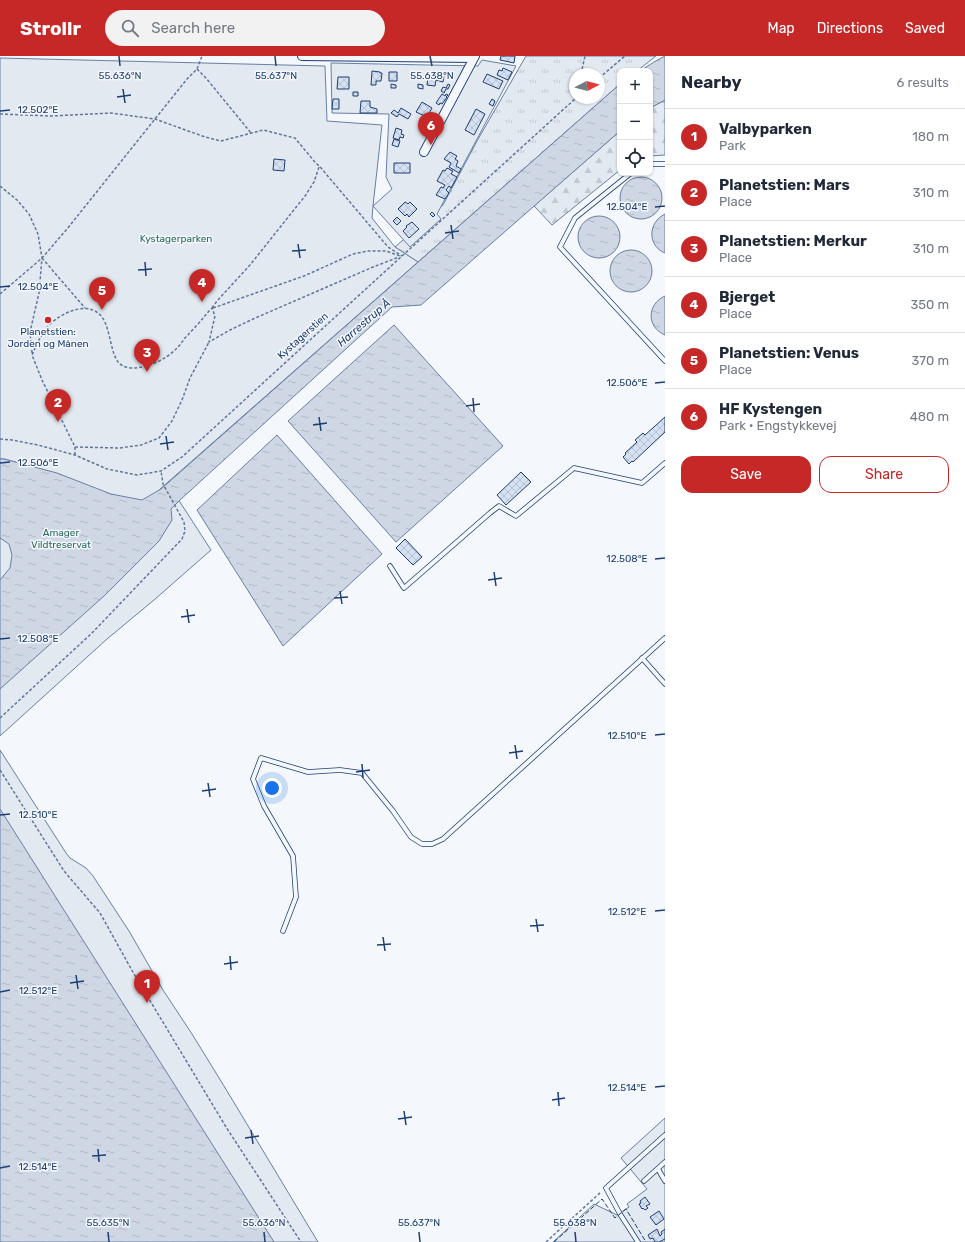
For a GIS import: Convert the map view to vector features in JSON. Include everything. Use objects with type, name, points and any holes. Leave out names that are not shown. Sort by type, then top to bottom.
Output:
[{"type":"street","points":[[302,56],[474,57],[424,152]]},
{"type":"lane","points":[[653,164],[665,164]]},
{"type":"lane","points":[[627,176],[575,218],[560,247],[665,361]]},
{"type":"lane","points":[[390,566],[404,588],[499,506],[516,516],[574,468],[642,483],[665,463]]},
{"type":"lane","points":[[283,931],[296,897],[293,856],[264,806],[254,780],[261,758],[308,772],[340,770],[362,773],[411,836],[422,844],[432,844],[443,839],[665,638]]},
{"type":"lane","points":[[642,658],[665,684]]},
{"type":"lane","points":[[638,1242],[620,1214],[606,1188],[665,1135]]},
{"type":"lane","points":[[644,1181],[665,1162]]},
{"type":"lane","points":[[658,1169],[665,1181]]},
{"type":"path","points":[[0,294],[42,258],[67,229],[187,79],[197,69],[202,56]]},
{"type":"path","points":[[582,68],[585,56]]},
{"type":"path","points":[[605,73],[625,56]]},
{"type":"path","points":[[197,69],[251,133]]},
{"type":"path","name":"Kystagerstien","points":[[0,439],[38,444],[75,455],[107,469],[137,474],[161,471],[182,457],[569,104]]},
{"type":"path","points":[[0,114],[51,116],[111,113],[155,120],[221,141],[263,130],[295,138],[388,247],[402,256]]},
{"type":"path","points":[[42,258],[85,308],[99,314],[102,318],[109,333],[114,355],[118,362],[123,366],[132,368],[148,366],[156,363],[178,347],[188,334],[197,326],[200,320],[250,265],[305,196],[314,182],[319,167]]},
{"type":"path","points":[[0,186],[17,200],[29,214],[38,234],[42,258],[39,293],[30,332],[32,355],[42,380],[75,447],[75,455]]},
{"type":"path","points":[[212,308],[304,276],[353,254],[368,251],[386,251],[402,256]]},
{"type":"path","points":[[209,342],[253,319],[402,256]]},
{"type":"path","points":[[32,355],[38,342],[50,324],[65,314],[85,308]]},
{"type":"path","points":[[75,447],[120,448],[141,445],[159,438],[172,421],[190,378],[209,342],[215,316],[212,308]]},
{"type":"path","points":[[0,718],[92,633],[182,539],[185,531],[184,522],[163,484],[161,471]]},
{"type":"path","points":[[0,770],[64,871],[100,913],[134,974],[226,1127],[302,1242]]},
{"type":"path","points":[[546,1242],[606,1188]]},
{"type":"green space","points":[[526,56],[656,56],[641,68],[617,68],[617,87],[605,97],[605,68],[569,68],[569,104],[597,104],[418,262],[395,247],[443,205],[477,141]]},
{"type":"green space","name":"Kystagerparken","points":[[0,58],[325,66],[327,121],[382,125],[372,218],[395,247],[418,262],[159,490],[0,687],[0,465],[62,475],[0,459]]},
{"type":"green space","points":[[482,60],[516,66],[437,214],[441,219],[410,247],[373,206],[392,189],[386,177],[389,114],[332,113],[331,63],[478,66]]},
{"type":"green space","points":[[665,100],[665,155],[653,156],[653,106]]},
{"type":"green space","points":[[617,134],[617,172],[552,225],[534,206]]},
{"type":"green space","points":[[178,499],[211,550],[107,639],[0,736],[0,689]]},
{"type":"green space","points":[[0,750],[66,853],[70,858],[86,868],[93,876],[129,931],[163,990],[224,1086],[318,1242],[0,1242]]},
{"type":"green space","points":[[665,1118],[665,1242],[553,1242],[594,1204],[617,1215],[629,1207],[627,1204],[647,1189],[621,1158]]},
{"type":"water","points":[[665,56],[665,100],[653,106],[653,68],[645,68]]},
{"type":"water","name":"Harrestrup Å","points":[[617,87],[617,134],[421,305],[392,307],[180,500],[171,509],[172,520],[159,541],[104,596],[0,689],[0,580],[10,568],[12,555],[9,544],[0,538],[0,459],[57,473],[111,494],[142,500],[161,489],[597,104],[605,104],[605,97]]},
{"type":"water","points":[[641,177],[656,183],[662,198],[656,213],[641,219],[626,213],[620,198],[626,183]]},
{"type":"water","points":[[665,214],[665,253],[659,250],[655,245],[652,234],[655,222]]},
{"type":"water","points":[[599,216],[614,222],[620,237],[614,252],[599,258],[584,252],[578,237],[584,222]]},
{"type":"water","points":[[631,250],[646,256],[652,271],[646,286],[631,292],[616,286],[610,271],[616,256]]},
{"type":"water","points":[[665,296],[665,335],[654,327],[651,316],[655,304]]},
{"type":"water","points":[[394,325],[503,446],[396,542],[288,421]]},
{"type":"water","points":[[277,435],[382,554],[283,646],[197,510]]},
{"type":"water","points":[[0,809],[274,1242],[0,1242]]},
{"type":"building","points":[[501,56],[515,56],[514,63],[500,60]]},
{"type":"building","points":[[503,68],[512,72],[508,80],[497,75],[499,70],[502,71]]},
{"type":"building","points":[[372,71],[382,73],[381,81],[376,81],[376,85],[371,85]]},
{"type":"building","points":[[389,72],[397,72],[397,81],[389,81]]},
{"type":"building","points":[[432,73],[444,76],[443,82],[436,80],[435,86],[427,85],[428,77],[431,77]]},
{"type":"building","points":[[487,74],[503,81],[499,89],[483,82]]},
{"type":"building","points":[[338,77],[349,77],[349,89],[337,89]]},
{"type":"building","points":[[391,84],[396,85],[396,88],[391,88]]},
{"type":"building","points":[[418,84],[423,85],[423,89],[418,88]]},
{"type":"building","points":[[448,84],[450,85],[444,93],[441,91],[443,87],[446,88]]},
{"type":"building","points":[[353,92],[358,92],[358,96],[353,96]]},
{"type":"building","points":[[442,94],[445,96],[446,94],[448,95],[442,104],[440,103],[439,105],[436,103]]},
{"type":"building","points":[[333,99],[339,99],[339,109],[332,109]]},
{"type":"building","points":[[492,99],[495,101],[493,106],[489,104]]},
{"type":"building","points":[[361,101],[370,101],[370,107],[377,109],[377,113],[360,113]]},
{"type":"building","points":[[422,102],[432,108],[427,117],[416,112]]},
{"type":"building","points":[[401,108],[411,114],[408,119],[399,114],[397,117],[391,113],[394,110],[398,113]]},
{"type":"building","points":[[476,109],[485,114],[474,135],[465,130]]},
{"type":"building","points":[[396,128],[402,130],[401,134],[404,135],[403,138],[400,137],[399,140],[393,138]]},
{"type":"building","points":[[394,139],[400,141],[398,147],[392,145]]},
{"type":"building","points":[[450,152],[457,156],[455,159],[458,161],[456,166],[461,169],[459,173],[449,167],[451,163],[444,159]]},
{"type":"building","points":[[274,159],[285,160],[284,171],[273,170]]},
{"type":"building","points":[[394,163],[410,163],[410,173],[394,173]]},
{"type":"building","points":[[447,168],[453,171],[451,174],[457,177],[451,188],[449,186],[446,190],[449,193],[445,199],[436,195],[441,187],[443,188],[445,185],[437,181],[443,170],[445,171]]},
{"type":"building","points":[[405,202],[408,204],[410,202],[417,209],[409,217],[407,214],[405,216],[398,209]]},
{"type":"building","points":[[432,212],[435,215],[433,217],[430,214]]},
{"type":"building","points":[[397,217],[401,221],[397,225],[393,221]]},
{"type":"building","points":[[412,222],[419,229],[409,238],[403,231],[407,227],[406,226]]},
{"type":"building","points":[[665,417],[665,432],[629,464],[623,457],[626,454],[625,453],[637,442],[635,440],[643,433],[645,435]]},
{"type":"building","points":[[521,472],[531,482],[506,505],[497,495]]},
{"type":"building","points":[[405,539],[422,557],[413,565],[396,548]]},
{"type":"building","points":[[645,1197],[650,1204],[646,1206],[648,1208],[645,1210],[643,1208],[642,1209],[639,1204]]},
{"type":"building","points":[[659,1211],[664,1219],[656,1225],[650,1217]]},
{"type":"building","points":[[657,1229],[660,1236],[662,1234],[661,1232],[665,1229],[665,1239],[655,1242],[653,1238],[650,1239],[648,1235]]},
{"type":"fence","points":[[554,1242],[602,1199],[615,1218],[626,1209],[646,1242]]},
{"type":"place","name":"HF Kystengen","points":[[431,145]]},
{"type":"place","name":"Bjerget","points":[[202,302]]},
{"type":"place","name":"Planetstien: Venus","points":[[102,310]]},
{"type":"place","name":"Planetstien: Jorden og Månen","points":[[48,320]]},
{"type":"place","name":"Planetstien: Merkur","points":[[147,372]]},
{"type":"place","name":"Planetstien: Mars","points":[[58,422]]},
{"type":"place","name":"Valbyparken","points":[[147,1003]]},
{"type":"park label","name":"Amager Vildtreservat","points":[[61,538]]}]
